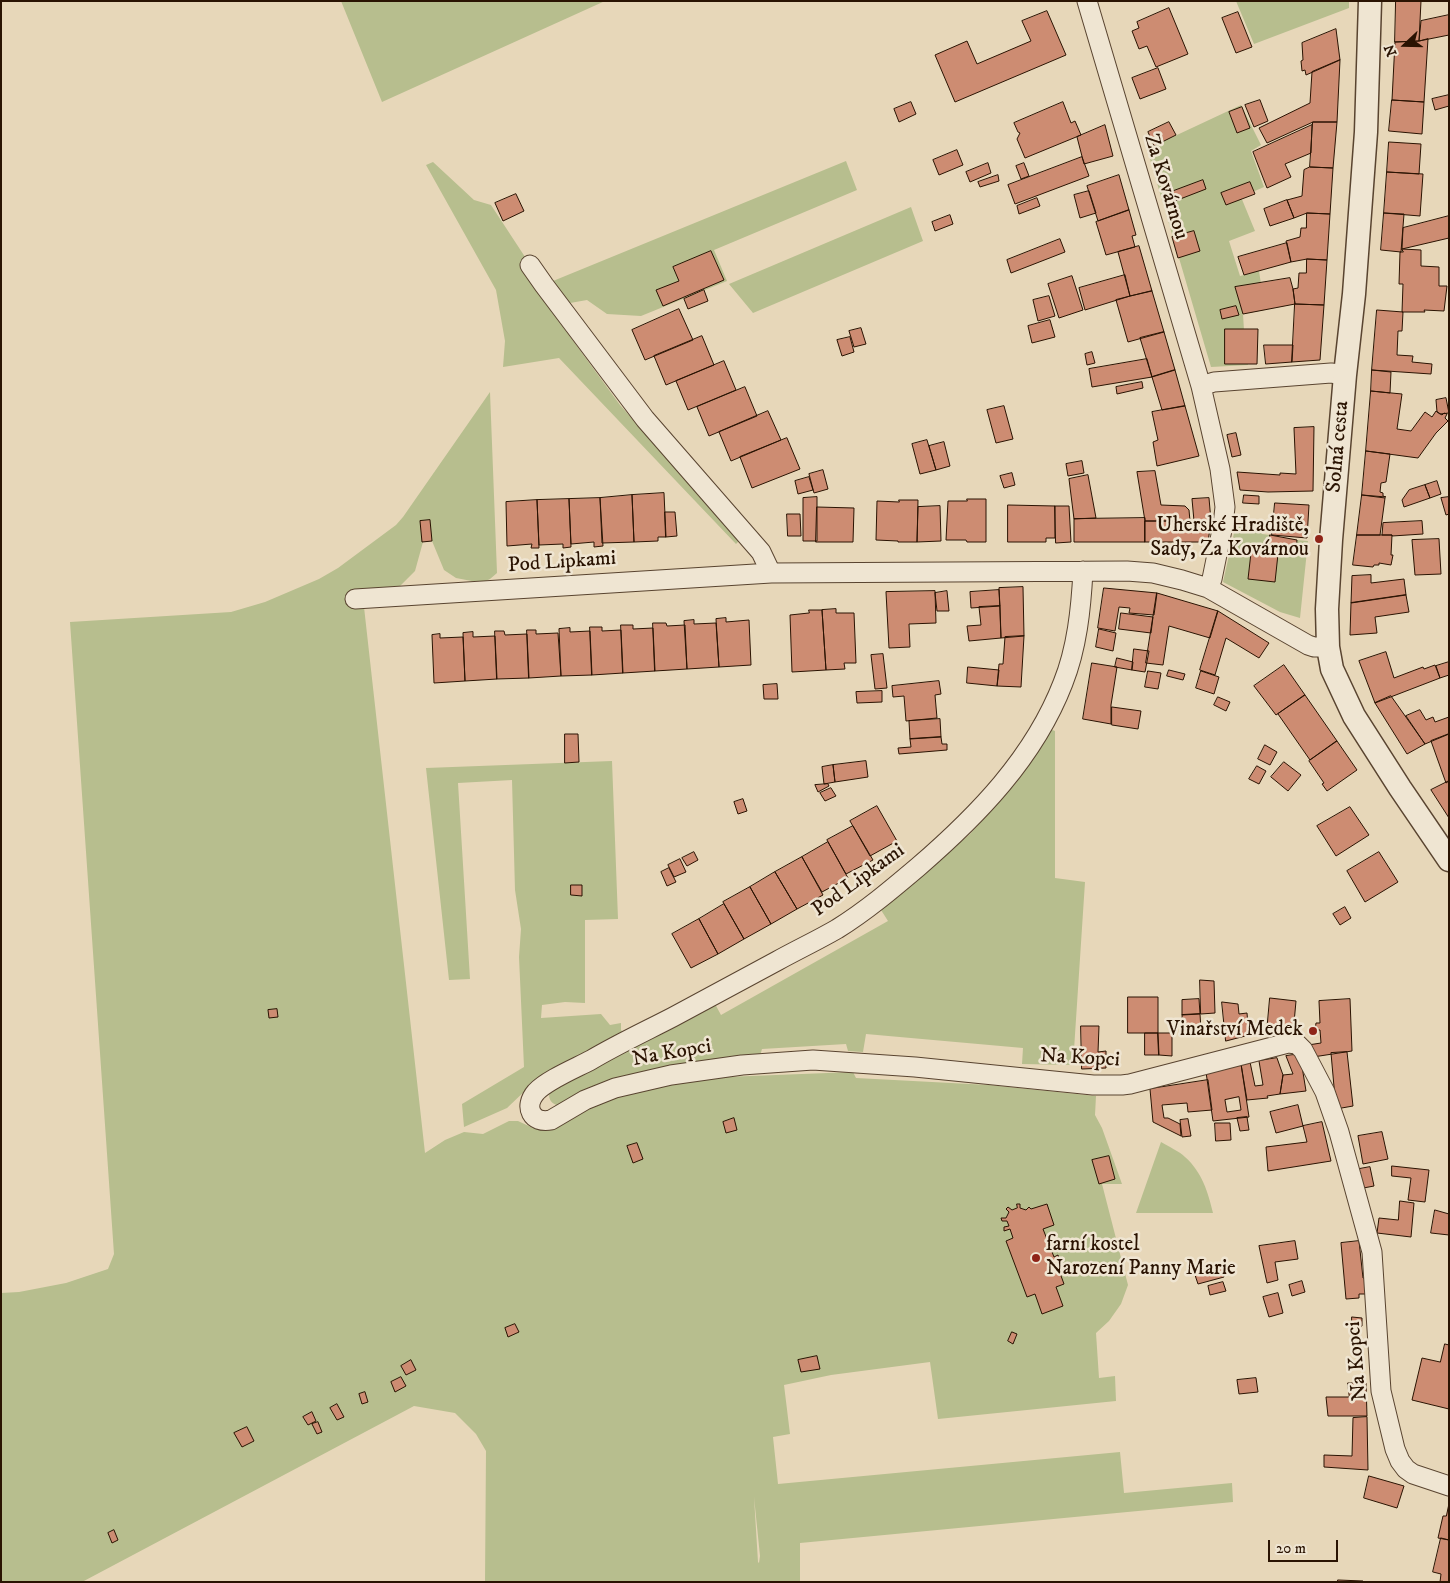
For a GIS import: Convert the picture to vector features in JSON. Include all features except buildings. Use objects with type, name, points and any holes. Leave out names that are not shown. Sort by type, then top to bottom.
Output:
[{"type":"street","name":"Za Kovárnou","points":[[1087,1],[1201,386],[1220,469],[1225,507],[1219,546],[1208,588]]},
{"type":"street","name":"Solná cesta","points":[[1370,1],[1366,132],[1327,609],[1328,647],[1332,669],[1354,716],[1395,781],[1449,860]]},
{"type":"street","points":[[530,265],[645,419],[761,552],[771,573]]},
{"type":"street","points":[[1201,386],[1214,382],[1332,373],[1345,375]]},
{"type":"street","name":"Pod Lipkami","points":[[530,1109],[529,1106],[532,1098],[544,1086],[837,928],[882,898],[955,835],[1002,784],[1034,739],[1050,711],[1063,683],[1074,647],[1080,610],[1083,571]]},
{"type":"street","name":"Pod Lipkami","points":[[356,599],[771,573],[1127,571],[1153,573],[1208,588],[1308,645],[1328,647]]},
{"type":"street","name":"Na Kopci","points":[[530,1109],[536,1118],[546,1121],[602,1093],[650,1079],[742,1065],[813,1060],[915,1067],[1093,1085],[1122,1085],[1288,1043],[1297,1044],[1313,1066],[1332,1112],[1372,1252],[1380,1391],[1395,1449],[1400,1461],[1413,1474],[1449,1486]]},
{"type":"green space","points":[[341,1],[605,1],[382,102]]},
{"type":"green space","points":[[1236,1],[1349,1],[1349,8],[1254,44]]},
{"type":"green space","points":[[1241,105],[1261,145],[1251,151],[1264,187],[1241,197],[1255,231],[1229,241],[1240,276],[1259,271],[1265,310],[1243,314],[1248,365],[1211,367],[1147,149]]},
{"type":"green space","points":[[846,161],[857,190],[714,250],[727,281],[641,316],[607,314],[587,300],[570,303],[553,281]]},
{"type":"green space","points":[[433,162],[474,200],[491,205],[529,263],[521,268],[533,286],[620,405],[740,540],[736,544],[559,358],[503,367],[505,341],[496,290],[426,165]]},
{"type":"green space","points":[[911,207],[923,241],[753,313],[729,284]]},
{"type":"green space","points":[[490,392],[497,573],[482,583],[456,578],[444,570],[432,541],[423,542],[415,571],[400,586],[347,592],[350,607],[364,607],[425,1153],[445,1140],[464,1132],[483,1134],[509,1121],[518,1121],[533,1128],[542,1128],[593,1102],[674,1079],[853,1072],[856,1078],[989,1085],[1096,1096],[1095,1115],[1102,1128],[1122,1184],[1102,1184],[1128,1285],[1121,1304],[1109,1321],[1096,1333],[1099,1378],[1115,1376],[1116,1401],[938,1419],[930,1362],[831,1375],[784,1385],[790,1434],[773,1437],[778,1484],[1120,1452],[1124,1493],[1232,1483],[1233,1502],[800,1543],[800,1582],[485,1582],[486,1451],[476,1434],[455,1413],[414,1406],[82,1582],[1,1582],[1,1293],[19,1292],[66,1283],[108,1269],[114,1254],[70,622],[231,612],[265,602],[319,579],[338,568],[396,525]],"holes":[[[754,1497],[760,1556],[759,1563]]]},
{"type":"green space","points":[[1236,524],[1262,530],[1262,534],[1270,535],[1269,546],[1252,544],[1248,579],[1278,554],[1283,555],[1284,548],[1296,549],[1297,540],[1308,541],[1300,618],[1280,612],[1223,582]]},
{"type":"green space","points":[[1050,729],[1055,731],[1055,878],[1085,882],[1073,1065],[1022,1064],[1023,1048],[866,1034],[863,1052],[848,1051],[846,1044],[762,1049],[760,1056],[562,1106],[555,1105],[551,1101],[549,1095],[551,1089],[715,1004],[721,1015],[888,921],[881,910],[970,834],[1016,783]]},
{"type":"green space","points":[[612,761],[618,919],[585,920],[585,1003],[565,1002],[542,1005],[541,1018],[601,1014],[610,1025],[621,1023],[621,1030],[625,1035],[528,1088],[507,1108],[464,1127],[462,1104],[524,1067],[519,957],[521,929],[515,890],[512,780],[458,783],[470,979],[449,980],[426,768]]},
{"type":"green space","points":[[1161,1142],[1183,1155],[1196,1169],[1206,1190],[1213,1213],[1136,1213]]},
{"type":"place","name":"Uherské Hradiště, Sady, Za Kovárnou","points":[[1319,539]]},
{"type":"place","name":"Vinařství Medek","points":[[1313,1031]]},
{"type":"place","name":"farní kostel Narození Panny Marie","points":[[1036,1258]]}]
